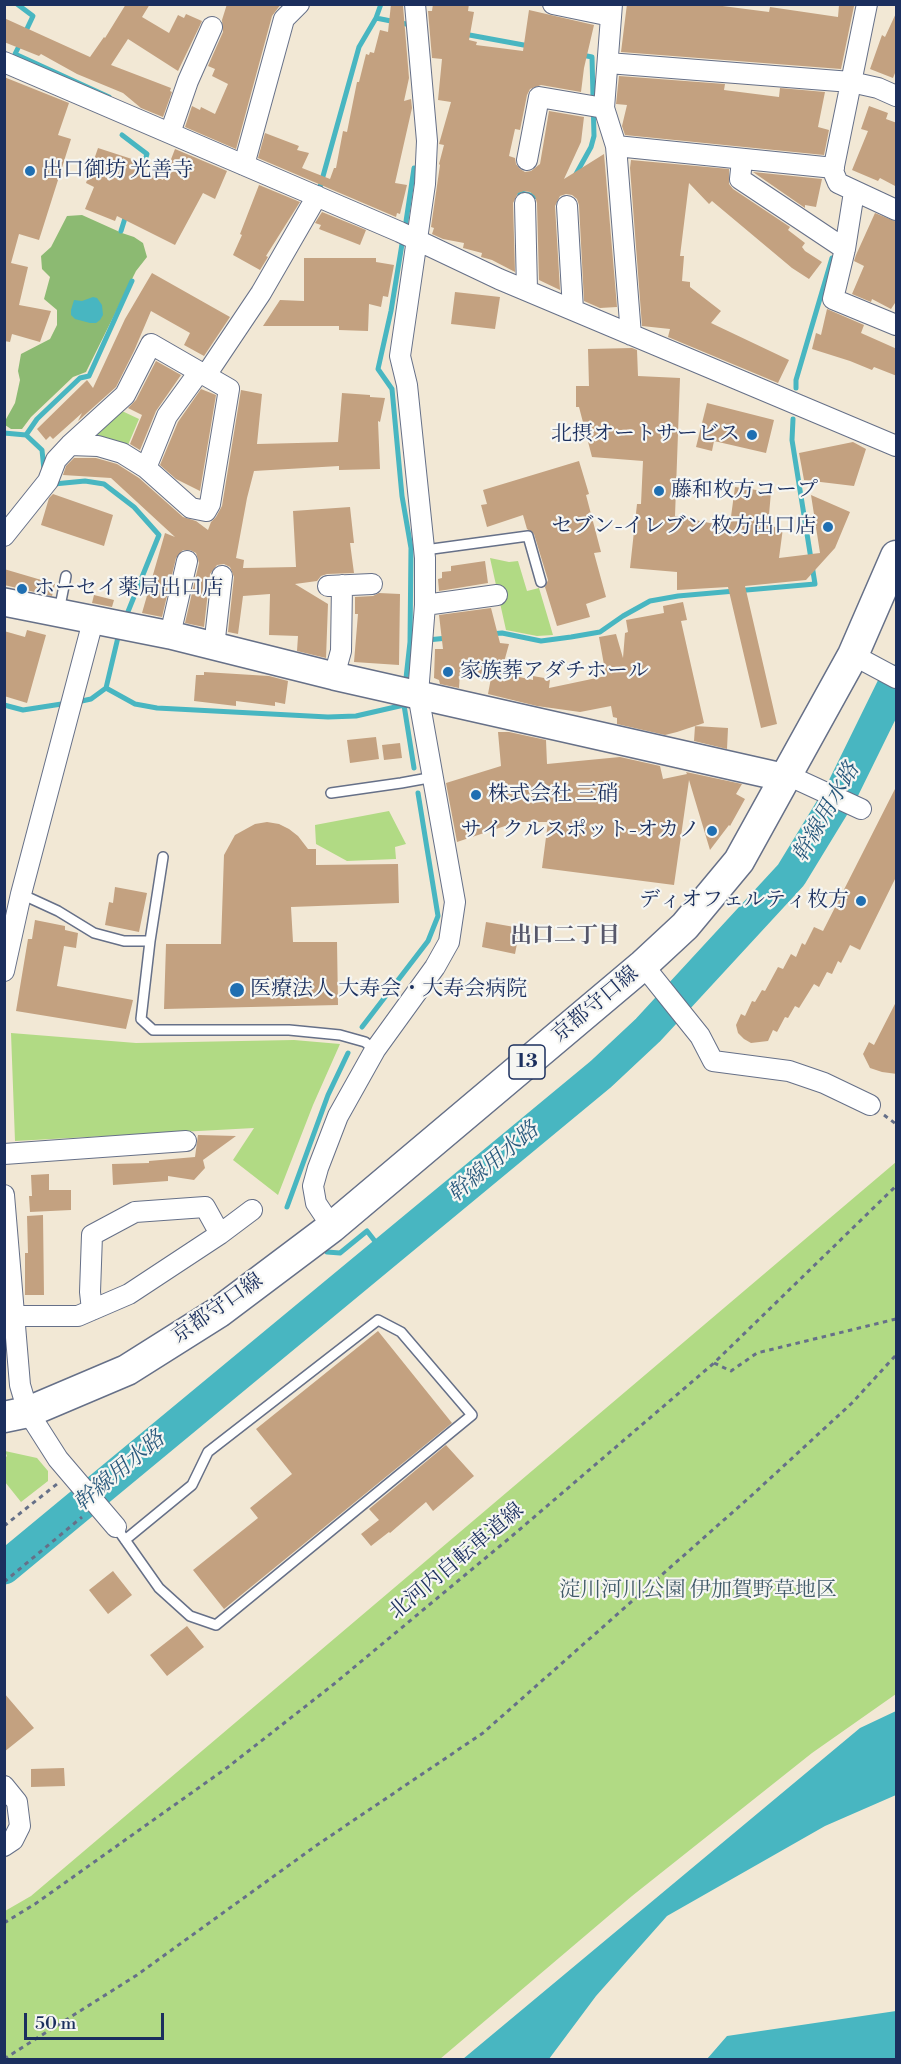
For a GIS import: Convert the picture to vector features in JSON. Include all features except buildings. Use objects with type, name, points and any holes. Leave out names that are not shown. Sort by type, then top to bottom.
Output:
[{"type":"main road","name":"京都守口線","points":[[16,1414],[127,1370],[219,1312],[332,1227],[647,970],[739,861],[791,778],[858,658],[897,556]]},
{"type":"street","points":[[244,165],[284,19],[299,4]]},
{"type":"street","points":[[332,1227],[316,1203],[314,1186],[318,1168],[338,1116],[375,1050],[435,967],[449,942],[454,902],[418,694],[424,604],[424,550],[407,385],[400,356],[408,236],[425,184],[428,141],[416,4]]},
{"type":"street","points":[[553,4],[612,10],[604,108],[616,146],[631,335]]},
{"type":"street","points":[[867,4],[834,168],[838,183],[897,210]]},
{"type":"street","points":[[170,133],[188,81],[212,27]]},
{"type":"street","points":[[4,62],[317,196],[573,310],[897,447]]},
{"type":"street","points":[[608,63],[851,82],[878,88],[897,96]]},
{"type":"street","points":[[527,160],[539,97],[604,108]]},
{"type":"street","points":[[616,146],[834,168]]},
{"type":"street","points":[[742,160],[740,179],[845,249]]},
{"type":"street","points":[[854,192],[845,249],[833,299],[897,325]]},
{"type":"street","points":[[146,468],[167,416],[202,373],[261,292],[317,196]]},
{"type":"street","points":[[525,203],[527,290]]},
{"type":"street","points":[[567,206],[573,310]]},
{"type":"street","points":[[4,536],[48,481],[56,460],[69,445],[125,395],[152,344],[229,389],[210,504],[206,511],[191,508],[146,468],[122,453],[98,446],[69,445]]},
{"type":"street","points":[[170,635],[187,561]]},
{"type":"street","points":[[214,647],[222,576]]},
{"type":"street","points":[[334,676],[341,651],[335,585],[372,584]]},
{"type":"street","points":[[424,604],[497,595]]},
{"type":"street","points":[[4,602],[170,635],[334,676],[791,778],[861,809]]},
{"type":"street","points":[[4,971],[21,894],[93,621]]},
{"type":"street","points":[[858,658],[897,678]]},
{"type":"street","points":[[647,970],[700,1036],[713,1061],[789,1071],[824,1083],[870,1105]]},
{"type":"street","points":[[4,1154],[186,1141]]},
{"type":"street","points":[[4,1195],[20,1385],[16,1414],[97,1504],[120,1534]]},
{"type":"street","points":[[92,1310],[90,1292],[92,1235],[135,1212],[205,1206],[220,1234]]},
{"type":"street","points":[[15,1316],[78,1316],[129,1294],[252,1210]]},
{"type":"street","points":[[4,1786],[17,1802],[20,1826],[13,1840],[4,1846]]},
{"type":"lane","points":[[424,550],[528,536],[542,582]]},
{"type":"lane","points":[[58,613],[66,576]]},
{"type":"lane","points":[[331,793],[434,777]]},
{"type":"lane","points":[[163,857],[141,1018],[153,1030],[289,1030],[340,1035],[365,1042],[375,1050]]},
{"type":"lane","points":[[21,894],[58,911],[94,933],[124,941],[150,941]]},
{"type":"lane","points":[[378,1320],[401,1332],[472,1415],[216,1625],[190,1616],[159,1588],[120,1534],[192,1485],[208,1452],[378,1320]]},
{"type":"path","name":"北河内自転車道線","points":[[4,1923],[228,1767],[334,1684],[512,1536],[714,1363],[897,1186]]},
{"type":"path","points":[[714,1363],[731,1371],[757,1353],[897,1319]]},
{"type":"path","points":[[4,2060],[137,1975],[317,1845],[483,1732],[751,1496],[852,1403],[897,1355]]},
{"type":"path","points":[[4,1526],[64,1466]]},
{"type":"path","points":[[4,1582],[97,1504]]},
{"type":"green space","points":[[82,215],[134,237],[143,243],[147,257],[136,271],[86,372],[73,377],[31,417],[22,429],[11,429],[5,425],[5,421],[15,403],[20,380],[18,371],[21,354],[50,339],[57,325],[57,310],[44,299],[50,277],[42,269],[41,256],[51,247],[67,216]]},
{"type":"green space","points":[[122,411],[139,419],[128,445],[96,442],[99,427]]},
{"type":"green space","points":[[490,558],[509,562],[518,561],[527,591],[539,588],[553,635],[537,636],[506,630]]},
{"type":"green space","points":[[389,811],[406,844],[395,847],[396,859],[347,861],[316,844],[315,825]]},
{"type":"green space","points":[[11,1033],[136,1043],[294,1040],[340,1044],[313,1105],[278,1195],[233,1160],[254,1128],[15,1141]]},
{"type":"green space","name":"淀川河川公園 伊加賀野草地区","points":[[896,1162],[896,1694],[812,1753],[632,1896],[440,2059],[5,2059],[5,1911],[31,1896]]},
{"type":"green space","points":[[5,1451],[37,1458],[48,1471],[48,1481],[21,1502],[5,1482],[5,1458],[7,1456]]},
{"type":"water","points":[[97,298],[102,305],[103,315],[100,320],[90,323],[75,319],[71,315],[74,300],[82,301]]},
{"type":"water","points":[[896,1711],[896,1795],[825,1826],[667,1916],[596,1996],[549,2059],[463,2059],[860,1728]]},
{"type":"water","points":[[896,2011],[896,2059],[707,2059],[727,2036]]},
{"type":"waterway","points":[[17,4],[33,16],[25,33]]},
{"type":"waterway","points":[[320,187],[359,47],[376,18],[381,4]]},
{"type":"waterway","points":[[376,18],[406,24]]},
{"type":"waterway","points":[[464,34],[529,46]]},
{"type":"waterway","points":[[21,42],[15,54],[109,97]]},
{"type":"waterway","points":[[576,174],[591,147],[594,136],[592,57],[582,55]]},
{"type":"waterway","points":[[122,135],[147,154],[140,175]]},
{"type":"waterway","points":[[405,228],[414,168]]},
{"type":"waterway","points":[[513,191],[542,198]]},
{"type":"waterway","points":[[121,231],[126,215]]},
{"type":"waterway","points":[[403,238],[391,311],[378,369],[392,389],[402,496],[411,548],[410,642],[406,678]]},
{"type":"waterway","points":[[796,388],[796,380],[832,258]]},
{"type":"waterway","points":[[44,470],[42,450],[26,435],[37,419],[80,378],[89,376],[132,281]]},
{"type":"waterway","points":[[490,634],[502,633],[541,641],[571,637],[600,632],[650,601],[678,596],[815,584],[792,440],[793,419]]},
{"type":"waterway","points":[[4,433],[26,435]]},
{"type":"waterway","points":[[54,484],[85,481],[104,484],[134,507],[159,535],[125,619]]},
{"type":"waterway","points":[[77,702],[91,699],[106,688],[119,633]]},
{"type":"waterway","points":[[427,640],[448,638]]},
{"type":"waterway","name":"幹線用水路","points":[[4,1568],[601,1074],[648,1030],[791,875],[841,793],[896,681]]},
{"type":"waterway","points":[[106,688],[135,704],[157,708],[328,717],[356,716],[404,705],[414,768]]},
{"type":"waterway","points":[[4,705],[23,710],[68,703]]},
{"type":"waterway","points":[[362,1027],[428,941],[438,916],[418,793]]},
{"type":"waterway","points":[[287,1207],[328,1095],[348,1053]]},
{"type":"waterway","points":[[327,1252],[340,1253],[367,1231],[385,1254]]},
{"type":"place","name":"出口御坊 光善寺","points":[[30,171]]},
{"type":"place","name":"北摂オートサービス","points":[[752,435]]},
{"type":"place","name":"藤和枚方コープ","points":[[659,491]]},
{"type":"place","name":"セブン-イレブン 枚方出口店","points":[[828,527]]},
{"type":"place","name":"ホーセイ薬局出口店","points":[[22,589]]},
{"type":"place","name":"家族葬アダチホール","points":[[448,672]]},
{"type":"place","name":"株式会社 三硝","points":[[476,795]]},
{"type":"place","name":"サイクルスポット-オカノ","points":[[712,831]]},
{"type":"place","name":"ディオフェルティ枚方","points":[[861,901]]},
{"type":"place","name":"医療法人 大寿会・大寿会病院","points":[[237,990]]},
{"type":"district","name":"出口二丁目","points":[[565,937]]}]
